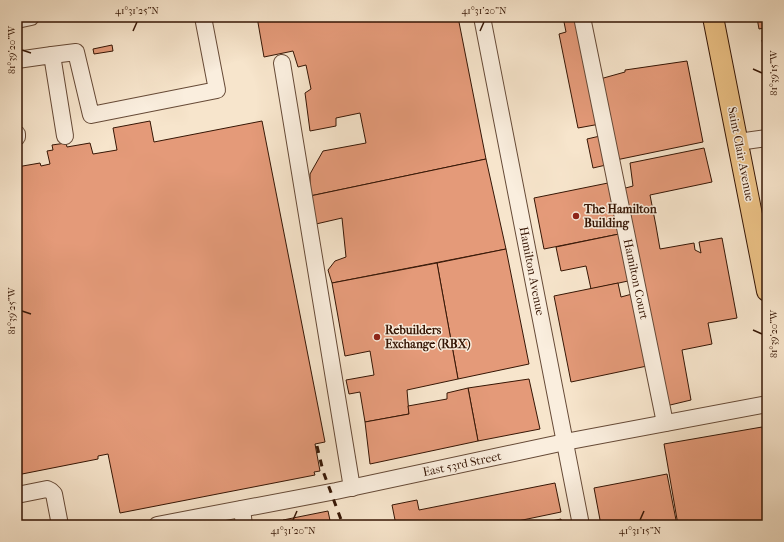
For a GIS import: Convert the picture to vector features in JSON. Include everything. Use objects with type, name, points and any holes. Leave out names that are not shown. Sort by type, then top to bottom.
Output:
[{"type":"main road","name":"Saint Clair Avenue","points":[[713,17],[767,291]]},
{"type":"street","points":[[17,20],[31,17]]},
{"type":"street","points":[[17,60],[76,52],[91,115],[217,90],[203,17]]},
{"type":"street","name":"Hamilton Avenue","points":[[482,17],[581,525]]},
{"type":"street","name":"Hamilton Court","points":[[582,17],[665,423]]},
{"type":"street","points":[[52,55],[65,136]]},
{"type":"street","points":[[282,63],[352,488]]},
{"type":"street","points":[[738,142],[767,138]]},
{"type":"street","name":"East 53rd Street","points":[[157,525],[352,488],[565,442],[767,404]]},
{"type":"street","points":[[17,495],[47,489],[51,491],[54,494],[60,525]]},
{"type":"street","points":[[242,509],[244,525]]},
{"type":"building","points":[[257,17],[458,17],[486,159],[310,196],[310,174],[323,151],[366,143],[360,113],[336,118],[336,126],[310,131],[305,93],[311,89],[306,65],[298,67],[293,51],[264,57]]},
{"type":"building","points":[[563,17],[577,17],[600,124],[578,128],[559,34],[566,32]]},
{"type":"building","points":[[767,17],[767,39],[764,28],[759,29],[757,18]]},
{"type":"building","points":[[767,39],[767,50],[764,51],[762,40]]},
{"type":"building","points":[[112,45],[113,51],[94,54],[93,49]]},
{"type":"building","points":[[687,61],[703,142],[616,160],[600,79],[625,72],[625,70]]},
{"type":"building","points":[[150,121],[154,142],[262,121],[325,442],[315,444],[320,471],[314,472],[315,475],[120,513],[108,454],[98,456],[98,459],[17,475],[17,338],[21,337],[17,319],[17,167],[40,163],[41,166],[50,164],[47,151],[53,150],[52,145],[66,143],[67,147],[90,143],[93,154],[117,150],[113,128]]},
{"type":"building","points":[[600,136],[606,165],[593,168],[587,139]]},
{"type":"building","points":[[704,148],[712,182],[650,195],[660,249],[694,243],[695,250],[701,253],[699,242],[722,238],[737,318],[708,323],[712,344],[682,350],[691,400],[666,406],[622,189],[633,186],[630,163]]},
{"type":"building","points":[[486,159],[506,249],[332,283],[328,270],[335,261],[346,257],[342,218],[316,224],[310,196]]},
{"type":"building","name":"The Hamilton Building","points":[[608,183],[619,234],[544,249],[534,198]]},
{"type":"building","points":[[619,234],[628,281],[591,289],[586,266],[561,271],[556,247]]},
{"type":"building","points":[[506,249],[529,364],[458,379],[437,263]]},
{"type":"building","points":[[437,263],[458,379],[407,390],[409,414],[365,422],[360,392],[349,394],[346,380],[374,375],[370,351],[345,356],[332,283]]},
{"type":"building","points":[[618,283],[621,297],[632,294],[647,366],[571,382],[554,296]]},
{"type":"building","points":[[529,379],[540,429],[478,441],[468,388]]},
{"type":"building","points":[[468,388],[478,441],[370,464],[365,422],[409,414],[408,406],[447,399],[447,393]]},
{"type":"building","points":[[762,427],[767,453],[767,525],[678,525],[664,444]]},
{"type":"building","points":[[667,474],[677,525],[601,525],[594,488]]},
{"type":"building","points":[[555,483],[561,512],[509,523],[510,525],[396,525],[392,505],[417,500],[419,510]]},
{"type":"building","points":[[328,511],[331,525],[284,525],[283,520]]},
{"type":"building","points":[[561,519],[562,525],[532,525]]},
{"type":"railway","points":[[317,446],[323,471],[343,525]]},
{"type":"place","name":"The Hamilton Building","points":[[576,216]]},
{"type":"place","name":"Rebuilders Exchange (RBX)","points":[[377,337]]}]
